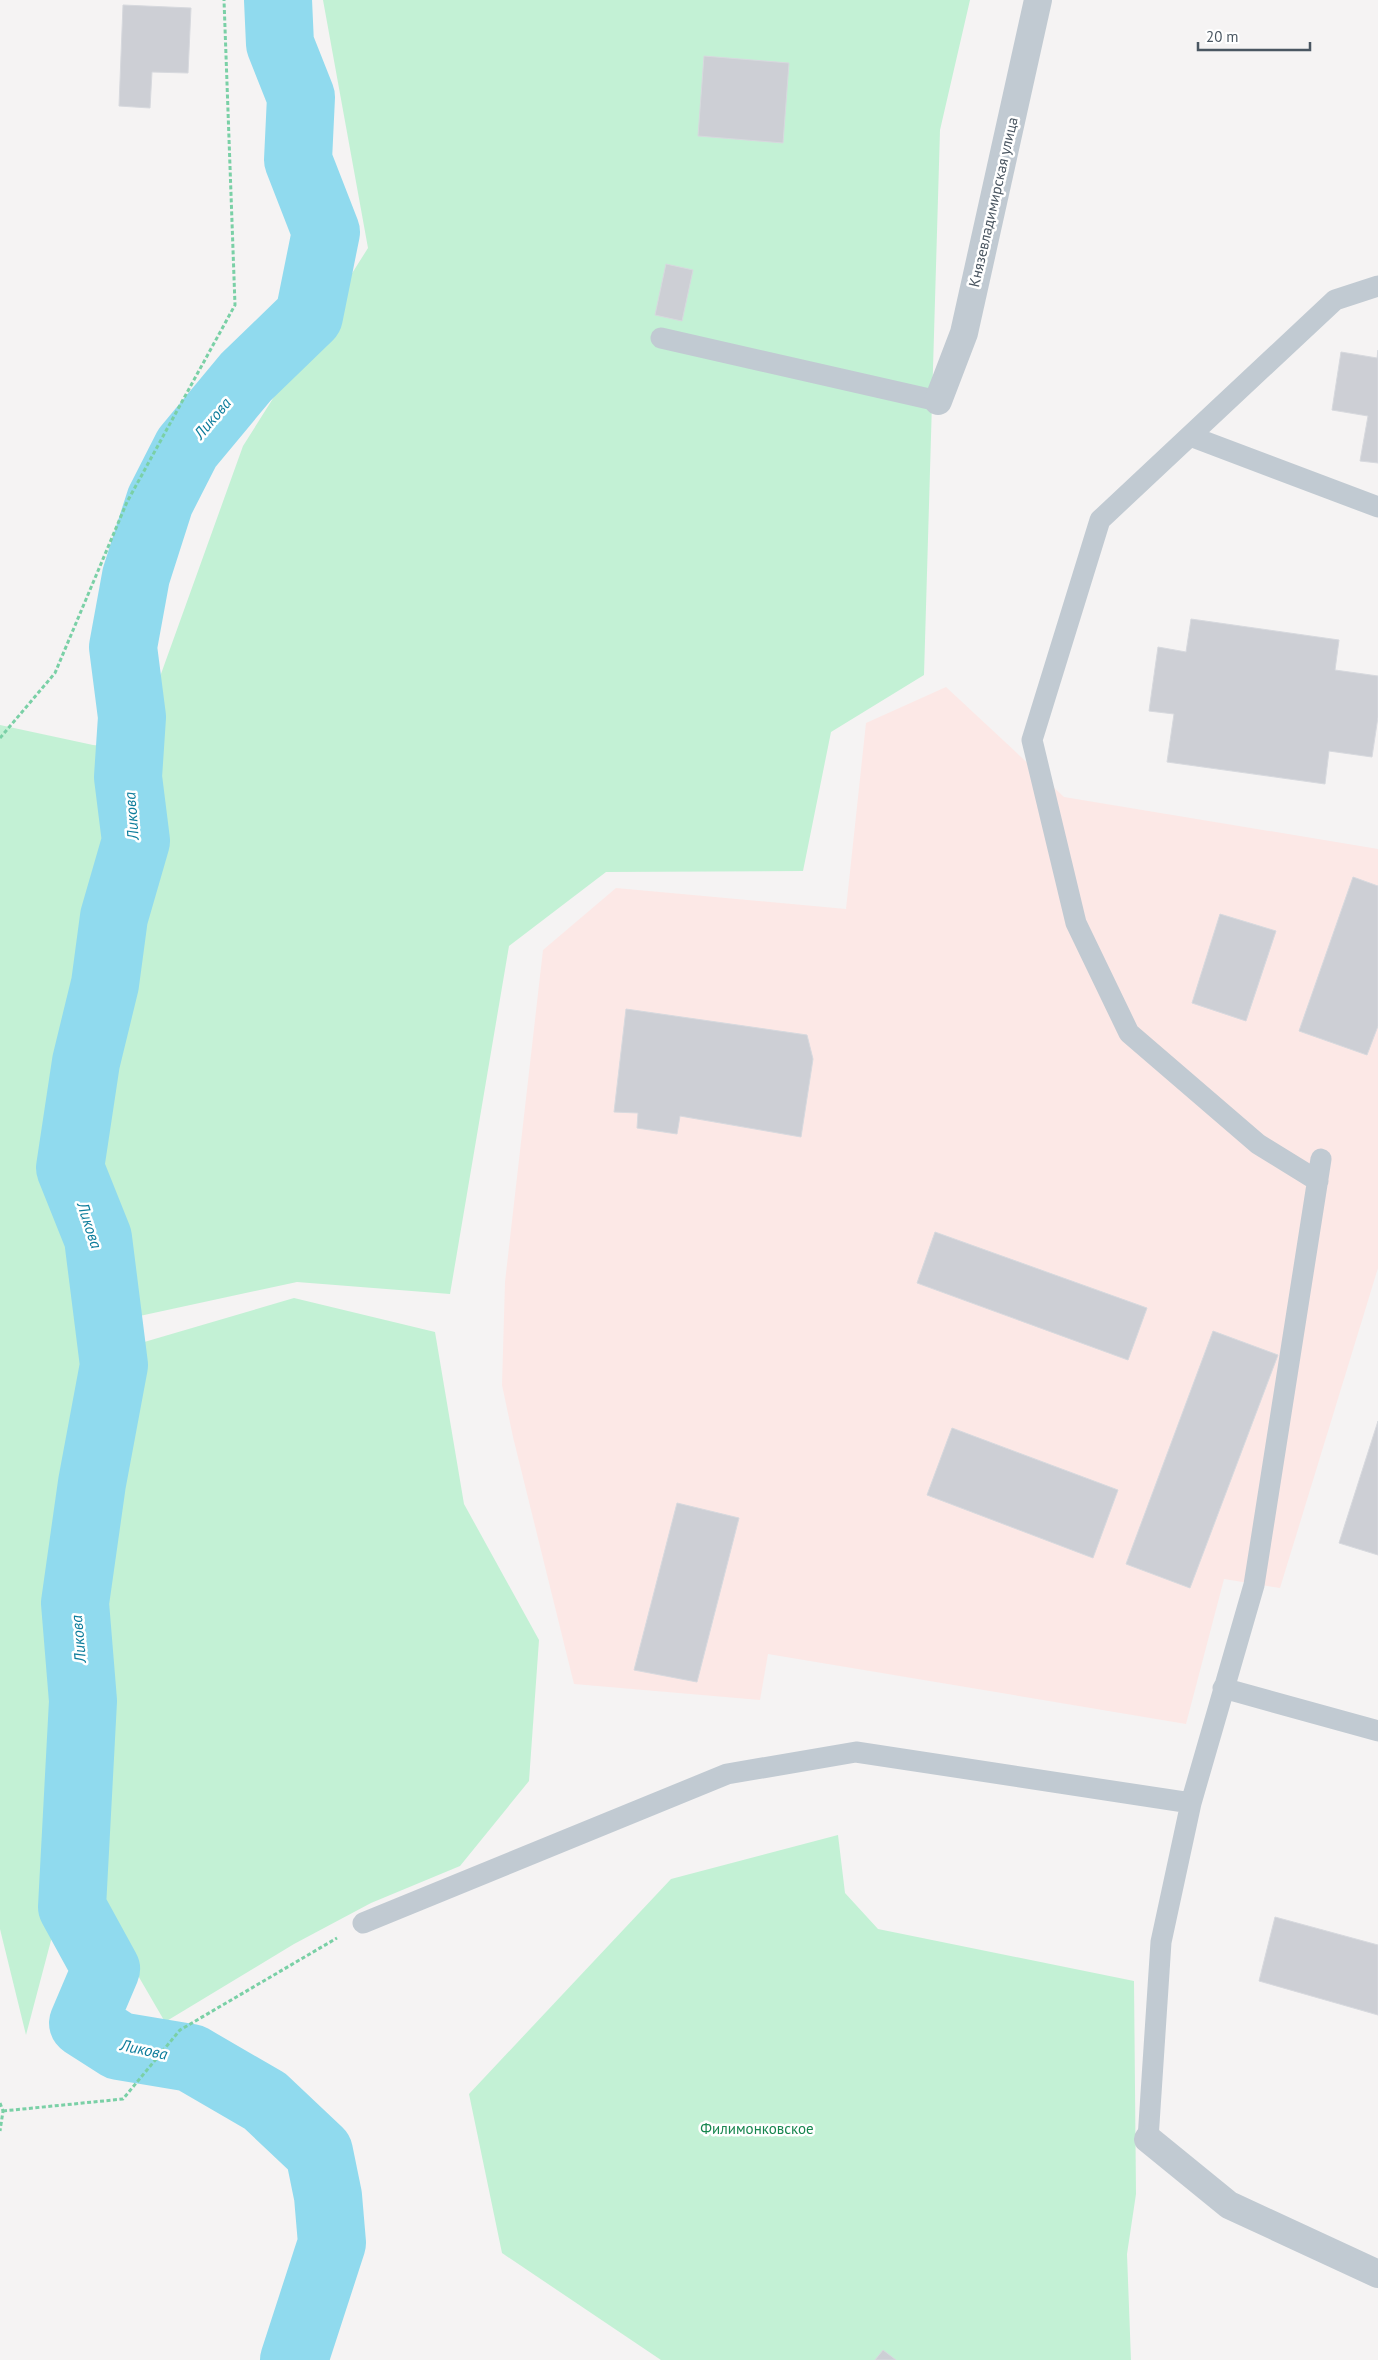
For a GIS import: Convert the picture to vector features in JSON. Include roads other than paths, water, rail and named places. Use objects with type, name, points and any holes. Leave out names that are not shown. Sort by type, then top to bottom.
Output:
[{"type":"street","name":"Князевладимирская улица","points":[[938,401],[964,333],[1038,0]]},
{"type":"street","points":[[1148,2139],[1229,2206],[1378,2274]]},
{"type":"lane","points":[[1318,1181],[1258,1144],[1129,1033],[1076,923],[1032,740],[1100,520],[1335,300],[1378,286]]},
{"type":"lane","points":[[661,338],[938,401]]},
{"type":"lane","points":[[1190,436],[1378,507]]},
{"type":"lane","points":[[1148,2139],[1161,1942],[1191,1803],[1254,1585],[1322,1159]]},
{"type":"lane","points":[[1223,1688],[1378,1731]]},
{"type":"lane","points":[[363,1923],[727,1774],[856,1752],[1191,1803]]},
{"type":"waterway","name":"Ликова","points":[[278,0],[280,44],[301,97],[298,160],[326,232],[309,316],[246,377],[187,448],[160,501],[136,576],[123,647],[132,717],[128,777],[136,841],[114,917],[105,984],[86,1062],[70,1168],[98,1238],[114,1365],[92,1483],[75,1603],[83,1701],[72,1907],[106,1969],[83,2023],[119,2046],[191,2058],[265,2101],[319,2152],[328,2196],[332,2243],[294,2360]]},
{"type":"park label","name":"Филимонковское","points":[[757,2128]]}]
